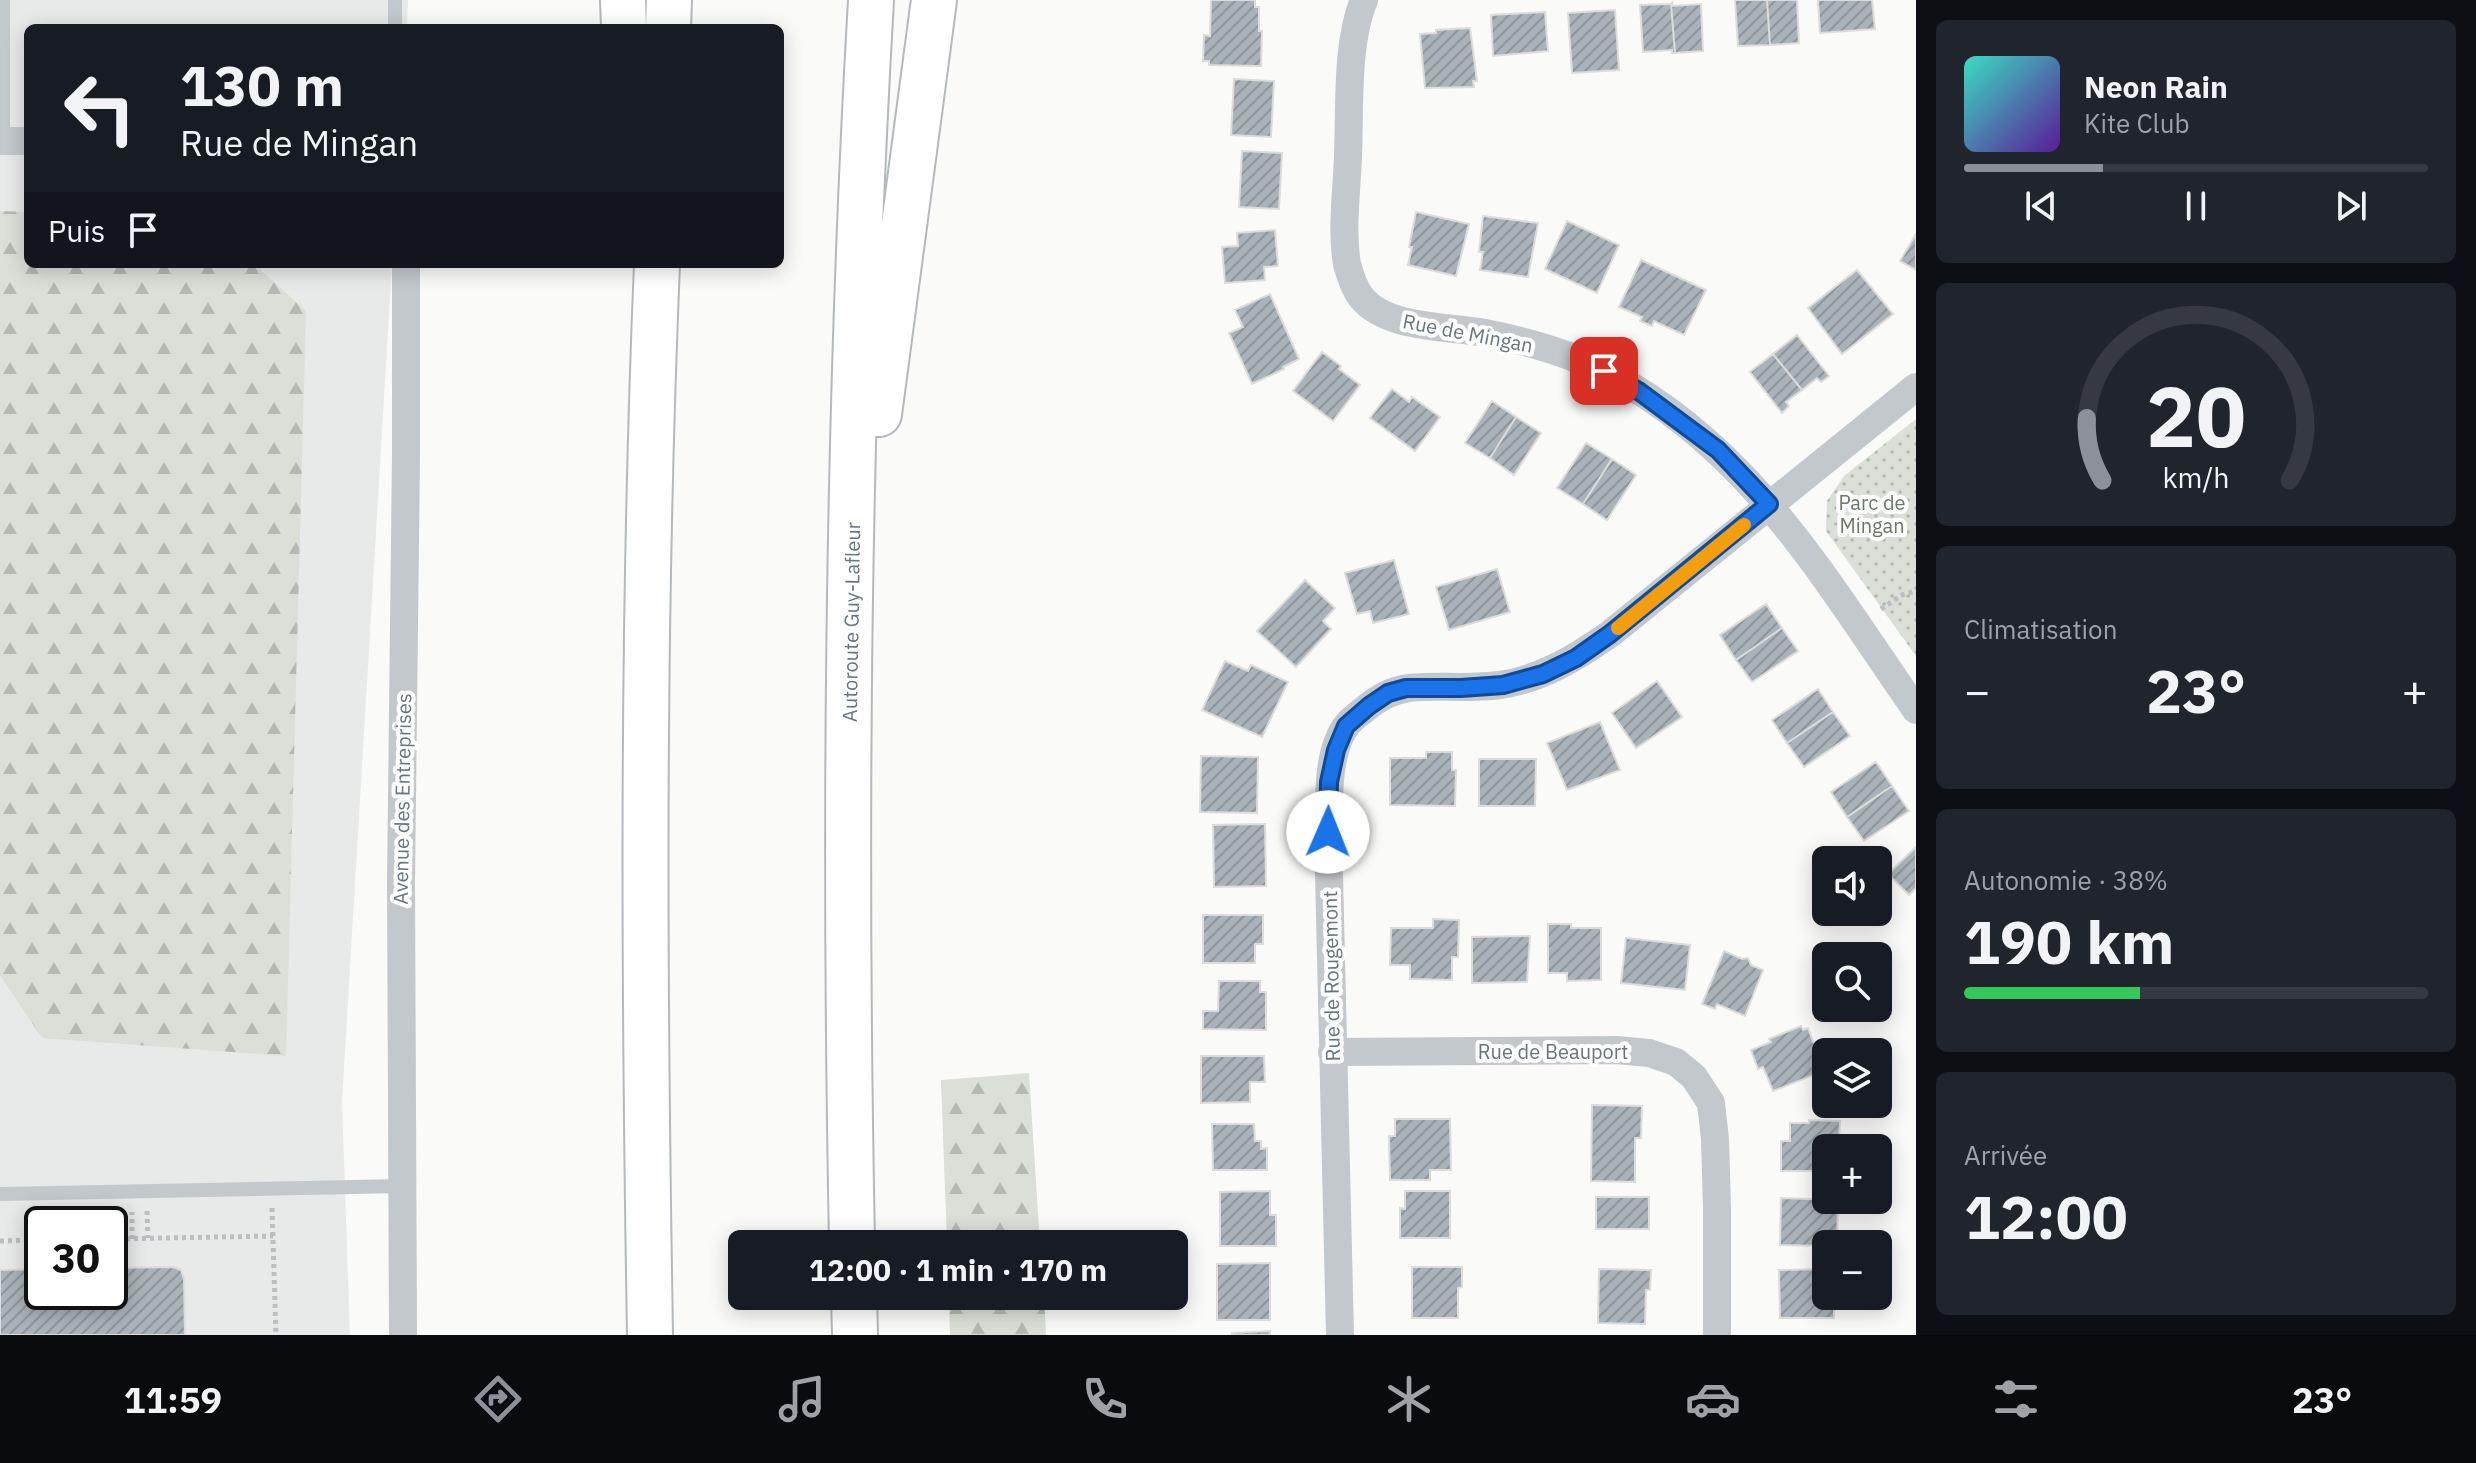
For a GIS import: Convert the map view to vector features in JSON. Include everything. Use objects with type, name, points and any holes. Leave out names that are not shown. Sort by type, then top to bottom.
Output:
[{"type":"highway","points":[[623,0],[624,24]]},
{"type":"highway","points":[[668,24],[669,0]]},
{"type":"highway","name":"Autoroute Guy-Lafleur","points":[[852,1230],[848,920],[850,631],[856,349],[871,0]]},
{"type":"highway","points":[[850,631],[934,0]]},
{"type":"highway","points":[[636,268],[649,507]]},
{"type":"highway","points":[[650,1335],[645,888],[649,507],[657,268]]},
{"type":"highway","points":[[854,1310],[855,1335]]},
{"type":"street","name":"Rue de Mingan","points":[[1364,0],[1358,14],[1353,45],[1345,232],[1347,264],[1361,297],[1374,310],[1390,318],[1528,343],[1604,371],[1652,400],[1718,450],[1769,504],[1793,533],[1916,710]]},
{"type":"street","name":"Avenue des Entreprises","points":[[403,1335],[401,868],[406,268]]},
{"type":"street","name":"Rue de Rougemont","points":[[1340,1335],[1329,782],[1336,750],[1346,726],[1388,693],[1406,688],[1503,685],[1543,674],[1576,658],[1610,634],[1916,387]]},
{"type":"street","name":"Rue de Beauport","points":[[1332,1052],[1616,1050],[1649,1053],[1676,1062],[1694,1077],[1711,1103],[1716,1194],[1717,1335]]},
{"type":"lane","points":[[3,0],[1,54],[10,141]]},
{"type":"lane","points":[[395,0],[395,24]]},
{"type":"lane","points":[[0,1194],[401,1186]]},
{"type":"path","points":[[1857,626],[1902,595],[1916,591]]},
{"type":"path","points":[[272,1206],[276,1335]]},
{"type":"path","points":[[132,1207],[132,1239]]},
{"type":"path","points":[[147,1207],[148,1238]]},
{"type":"path","points":[[128,1239],[273,1236]]},
{"type":"path","points":[[0,1241],[24,1240]]},
{"type":"shaded area","points":[[0,0],[408,0],[407,24],[24,24],[24,268],[392,268],[342,1102],[350,1335],[0,1335]]},
{"type":"green space","points":[[0,211],[24,212],[24,268],[258,268],[306,311],[286,1056],[42,1038],[0,975]]},
{"type":"green space","name":"Parc de Mingan","points":[[1916,419],[1916,656],[1826,531],[1827,501],[1844,476]]},
{"type":"green space","points":[[1029,1073],[1039,1230],[946,1230],[941,1080]]},
{"type":"green space","points":[[949,1310],[1045,1310],[1046,1335],[950,1335]]},
{"type":"building","points":[[1211,0],[1255,0],[1255,7],[1259,7],[1259,31],[1262,31],[1261,66],[1209,65],[1209,61],[1203,61],[1204,35],[1210,36]]},
{"type":"building","points":[[1735,0],[1767,0],[1770,45],[1738,46]]},
{"type":"building","points":[[1767,0],[1797,0],[1799,43],[1770,45]]},
{"type":"building","points":[[1818,0],[1872,0],[1875,29],[1820,33]]},
{"type":"building","points":[[1671,4],[1672,6],[1701,4],[1703,51],[1675,53]]},
{"type":"building","points":[[1671,4],[1675,53],[1672,50],[1643,52],[1640,5]]},
{"type":"building","points":[[1615,10],[1619,70],[1572,73],[1568,13]]},
{"type":"building","points":[[1545,12],[1548,51],[1493,56],[1491,15]]},
{"type":"building","points":[[1470,28],[1477,81],[1473,81],[1474,87],[1425,88],[1420,34]]},
{"type":"building","points":[[1234,79],[1274,81],[1271,137],[1231,135]]},
{"type":"building","points":[[1242,151],[1282,153],[1279,209],[1239,207]]},
{"type":"building","points":[[1416,212],[1469,224],[1456,276],[1408,265]]},
{"type":"building","points":[[1483,216],[1538,223],[1528,277],[1480,270]]},
{"type":"building","points":[[1567,221],[1619,245],[1597,293],[1545,269]]},
{"type":"building","points":[[1275,230],[1278,266],[1264,267],[1265,280],[1225,283],[1222,247],[1238,246],[1237,233]]},
{"type":"building","points":[[1916,234],[1916,270],[1900,261]]},
{"type":"building","points":[[1641,260],[1706,290],[1684,335],[1654,321],[1652,326],[1640,321],[1642,317],[1619,307]]},
{"type":"building","points":[[1857,270],[1893,314],[1842,354],[1808,308]]},
{"type":"building","points":[[1270,294],[1299,359],[1252,384],[1229,333],[1243,327],[1235,310]]},
{"type":"building","points":[[1797,335],[1829,376],[1821,382],[1817,378],[1802,390],[1773,354]]},
{"type":"building","points":[[1322,352],[1360,385],[1333,421],[1293,391]]},
{"type":"building","points":[[1773,354],[1802,390],[1786,402],[1789,406],[1782,413],[1750,372]]},
{"type":"building","points":[[1392,389],[1409,402],[1412,397],[1440,417],[1415,451],[1370,418]]},
{"type":"building","points":[[1492,401],[1516,417],[1490,458],[1465,443]]},
{"type":"building","points":[[1516,417],[1541,433],[1514,475],[1490,458]]},
{"type":"building","points":[[1586,443],[1612,459],[1583,504],[1557,488]]},
{"type":"building","points":[[1612,459],[1636,475],[1607,520],[1583,504]]},
{"type":"building","points":[[1394,560],[1409,614],[1373,623],[1370,611],[1357,614],[1345,573]]},
{"type":"building","points":[[1497,569],[1510,612],[1449,630],[1436,587]]},
{"type":"building","points":[[1305,580],[1335,608],[1323,621],[1331,629],[1296,667],[1257,631]]},
{"type":"building","points":[[1766,604],[1782,628],[1736,660],[1720,635]]},
{"type":"building","points":[[1782,628],[1798,651],[1752,682],[1736,660]]},
{"type":"building","points":[[1225,661],[1248,671],[1251,665],[1288,682],[1262,737],[1202,710]]},
{"type":"building","points":[[1657,681],[1682,717],[1636,748],[1612,713]]},
{"type":"building","points":[[1818,689],[1833,712],[1787,743],[1772,720]]},
{"type":"building","points":[[1833,712],[1850,736],[1804,767],[1787,743]]},
{"type":"building","points":[[1600,722],[1620,770],[1567,790],[1547,743]]},
{"type":"building","points":[[1426,752],[1452,752],[1452,770],[1456,770],[1455,806],[1390,805],[1390,758],[1426,758]]},
{"type":"building","points":[[1201,756],[1258,757],[1257,813],[1200,812]]},
{"type":"building","points":[[1479,759],[1536,759],[1535,806],[1479,806]]},
{"type":"building","points":[[1876,762],[1892,786],[1847,817],[1831,792]]},
{"type":"building","points":[[1892,786],[1909,811],[1864,841],[1847,817]]},
{"type":"building","points":[[1265,824],[1266,886],[1214,887],[1213,825]]},
{"type":"building","points":[[1916,847],[1916,888],[1909,895],[1892,878],[1892,870]]},
{"type":"building","points":[[1203,915],[1263,915],[1263,944],[1255,944],[1255,963],[1203,963]]},
{"type":"building","points":[[1433,919],[1459,920],[1458,957],[1452,957],[1452,980],[1410,979],[1410,965],[1390,965],[1391,928],[1433,928]]},
{"type":"building","points":[[1548,924],[1601,928],[1601,980],[1567,981],[1567,973],[1548,973]]},
{"type":"building","points":[[1530,936],[1527,982],[1472,983],[1472,937]]},
{"type":"building","points":[[1626,938],[1690,945],[1685,990],[1621,983]]},
{"type":"building","points":[[1724,951],[1742,959],[1748,958],[1751,965],[1763,970],[1745,1016],[1717,1004],[1715,1009],[1702,1004]]},
{"type":"building","points":[[1219,981],[1260,981],[1260,992],[1266,992],[1266,1030],[1203,1029],[1203,1011],[1218,1011]]},
{"type":"building","points":[[1801,1026],[1803,1030],[1808,1028],[1812,1039],[1812,1076],[1773,1091],[1763,1067],[1758,1069],[1751,1050],[1771,1042],[1769,1039]]},
{"type":"building","points":[[1201,1056],[1264,1056],[1265,1082],[1250,1082],[1250,1102],[1201,1103]]},
{"type":"building","points":[[1592,1105],[1642,1106],[1641,1138],[1635,1138],[1635,1182],[1591,1181]]},
{"type":"building","points":[[1395,1119],[1450,1119],[1451,1170],[1430,1170],[1430,1180],[1390,1180],[1389,1136],[1395,1136]]},
{"type":"building","points":[[1809,1120],[1840,1121],[1839,1134],[1812,1134],[1812,1171],[1781,1171],[1781,1141],[1790,1141],[1790,1123],[1809,1123]]},
{"type":"building","points":[[1212,1124],[1254,1124],[1255,1141],[1261,1141],[1261,1149],[1267,1148],[1267,1170],[1213,1170]]},
{"type":"building","points":[[1270,1191],[1270,1215],[1276,1215],[1276,1246],[1220,1246],[1220,1192]]},
{"type":"building","points":[[1405,1191],[1450,1191],[1450,1238],[1400,1238],[1400,1208],[1405,1209]]},
{"type":"building","points":[[1596,1197],[1649,1197],[1649,1229],[1596,1229]]},
{"type":"building","points":[[1781,1198],[1812,1199],[1812,1214],[1838,1214],[1837,1230],[1812,1230],[1812,1246],[1780,1245]]},
{"type":"building","points":[[1270,1263],[1270,1320],[1217,1320],[1217,1264]]},
{"type":"building","points":[[173,1267],[181,1270],[184,1279],[185,1335],[0,1335],[0,1270],[24,1269],[24,1310],[128,1310],[128,1268]]},
{"type":"building","points":[[1412,1267],[1462,1267],[1458,1318],[1412,1318]]},
{"type":"building","points":[[1599,1269],[1651,1270],[1650,1290],[1646,1290],[1645,1324],[1598,1323]]},
{"type":"building","points":[[1812,1269],[1812,1310],[1834,1310],[1834,1318],[1780,1318],[1779,1270]]},
{"type":"building","points":[[1270,1331],[1270,1335],[1232,1335],[1232,1333]]},
{"type":"slow traffic","points":[[1618,628],[1744,525]]},
{"type":"route","points":[[1328,832],[1329,782],[1336,750],[1346,726],[1369,706],[1388,693],[1406,688],[1503,685],[1543,674],[1576,658],[1610,634],[1769,504],[1718,450],[1677,417],[1604,371]]}]
